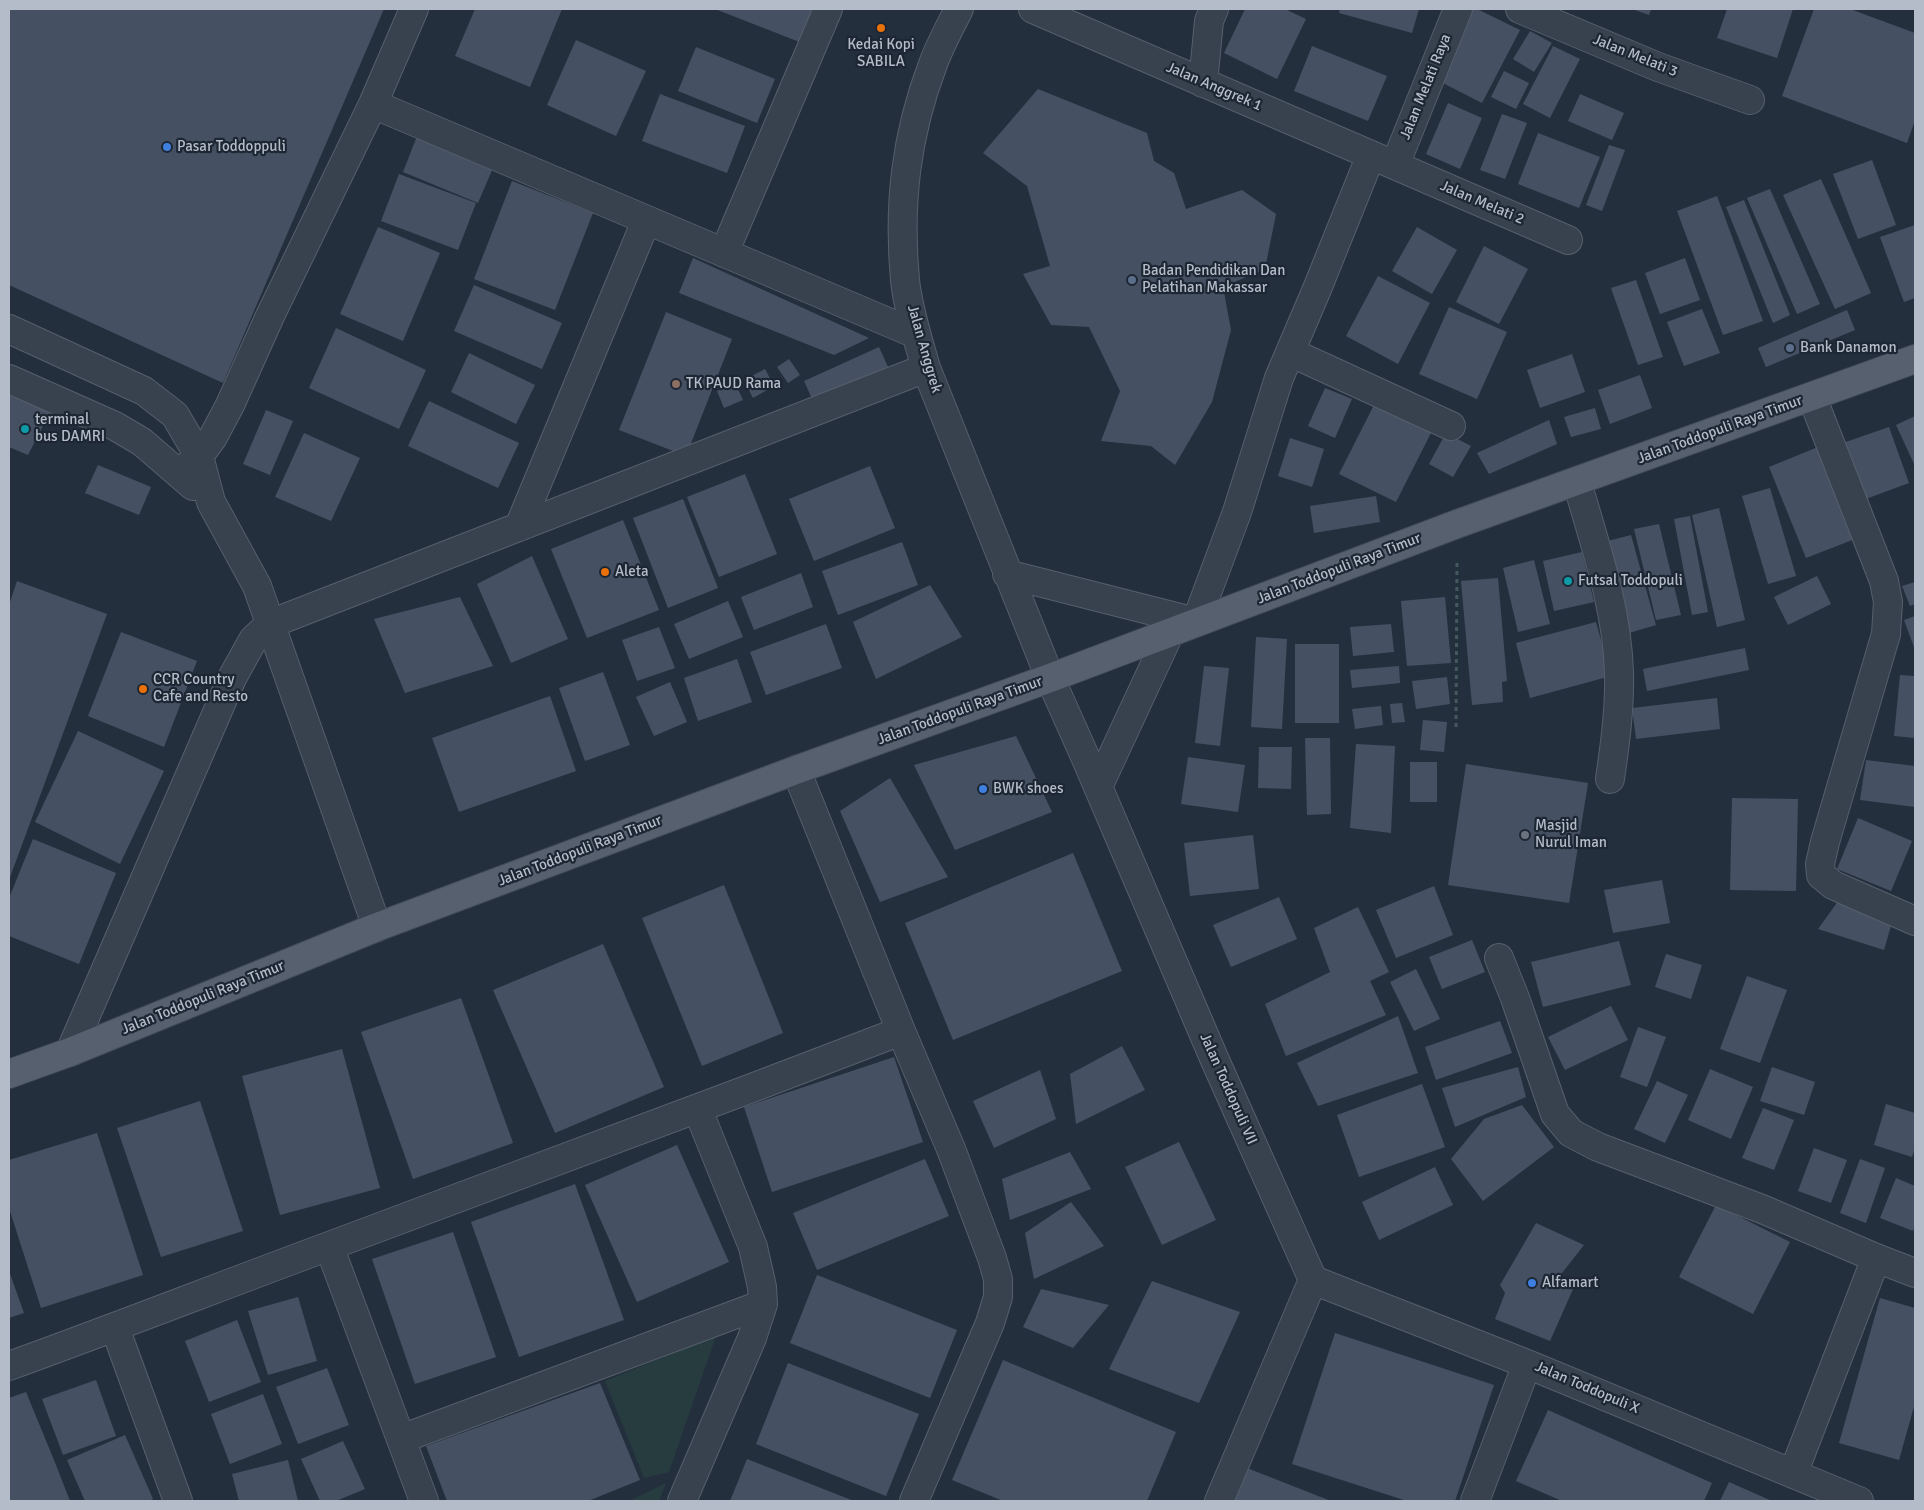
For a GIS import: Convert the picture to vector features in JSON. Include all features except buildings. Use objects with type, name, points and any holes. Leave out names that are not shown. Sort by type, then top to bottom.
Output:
[{"type":"main road","name":"Jalan Toddopuli Raya Timur","points":[[9,1074],[70,1052],[378,927],[796,770],[1050,678],[1457,524],[1915,359]]},
{"type":"street","points":[[189,464],[212,437],[230,405],[270,316],[373,104],[414,9]]},
{"type":"street","points":[[724,254],[828,9]]},
{"type":"street","name":"Jalan Anggrek","points":[[959,9],[933,63],[910,140],[902,201],[905,281],[916,334],[926,368],[1050,678]]},
{"type":"street","name":"Jalan Anggrek 1","points":[[1033,9],[1383,160]]},
{"type":"street","points":[[1203,82],[1209,21],[1214,9]]},
{"type":"street","name":"Jalan Melati Raya","points":[[1196,622],[1237,512],[1279,378],[1290,352],[1458,9]]},
{"type":"street","name":"Jalan Melati 3","points":[[1520,9],[1658,66],[1750,100]]},
{"type":"street","points":[[373,104],[916,334]]},
{"type":"street","name":"Jalan Melati 2","points":[[1383,160],[1568,240]]},
{"type":"street","points":[[519,527],[646,221]]},
{"type":"street","points":[[9,329],[144,390],[175,415],[189,464],[257,586],[378,927]]},
{"type":"street","points":[[1290,352],[1452,426]]},
{"type":"street","points":[[70,1052],[232,678],[253,640],[270,624],[926,368]]},
{"type":"street","points":[[9,379],[115,426],[142,442],[189,464]]},
{"type":"street","points":[[1812,397],[1884,581],[1888,602],[1886,634],[1825,842],[1820,864],[1821,875],[1834,885],[1915,921]]},
{"type":"street","points":[[1577,482],[1608,592],[1616,634],[1619,674],[1615,741],[1610,779]]},
{"type":"street","points":[[1007,574],[1196,622]]},
{"type":"street","points":[[1098,787],[1170,632]]},
{"type":"street","name":"Jalan Toddopuli VII","points":[[1050,678],[1214,1058],[1313,1280]]},
{"type":"street","points":[[796,770],[901,1031],[951,1149],[998,1279],[998,1297],[990,1323],[914,1501]]},
{"type":"street","points":[[1499,958],[1556,1114],[1571,1133],[1598,1147],[1762,1210],[1915,1273]]},
{"type":"street","points":[[9,1366],[698,1110],[901,1031]]},
{"type":"street","points":[[682,1501],[752,1338],[763,1304],[762,1287],[753,1247],[698,1110]]},
{"type":"street","points":[[329,1246],[424,1501]]},
{"type":"street","points":[[1793,1474],[1876,1258]]},
{"type":"street","points":[[1219,1501],[1313,1280]]},
{"type":"street","name":"Jalan Toddopuli X","points":[[1313,1280],[1527,1364],[1859,1501]]},
{"type":"street","points":[[401,1439],[763,1304]]},
{"type":"street","points":[[115,1328],[178,1501]]},
{"type":"street","points":[[1475,1501],[1527,1364]]},
{"type":"path","points":[[1456,727],[1457,524]]},
{"type":"green space","points":[[716,1336],[669,1472],[644,1478],[605,1381]]},
{"type":"green space","points":[[666,1483],[659,1501],[629,1501]]},
{"type":"place","name":"Kedai Kopi SABILA","points":[[881,28]]},
{"type":"place","name":"Pasar Toddoppuli","points":[[167,147]]},
{"type":"place","name":"Badan Pendidikan Dan Pelatihan Makassar","points":[[1132,280]]},
{"type":"place","name":"Bank Danamon","points":[[1790,348]]},
{"type":"place","name":"TK PAUD Rama","points":[[676,384]]},
{"type":"place","name":"terminal bus DAMRI","points":[[25,429]]},
{"type":"place","name":"Aleta","points":[[605,572]]},
{"type":"place","name":"Futsal Toddopuli","points":[[1568,581]]},
{"type":"place","name":"CCR Country Cafe and Resto","points":[[143,689]]},
{"type":"place","name":"BWK shoes","points":[[983,789]]},
{"type":"place","name":"Masjid Nurul Iman","points":[[1525,835]]},
{"type":"place","name":"Alfamart","points":[[1532,1283]]}]
